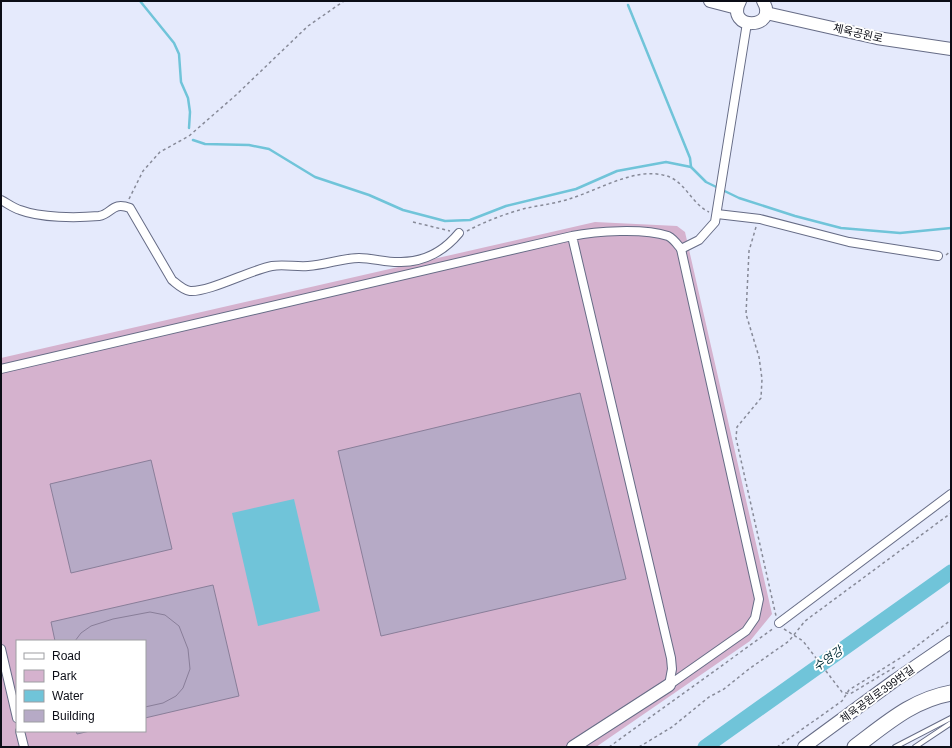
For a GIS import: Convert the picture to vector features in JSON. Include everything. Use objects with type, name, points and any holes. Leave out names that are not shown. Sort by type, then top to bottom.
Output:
[{"type":"highway","points":[[855,747],[908,708],[932,697],[951,693]]},
{"type":"street","points":[[710,1],[739,5],[740,18],[747,24],[760,22],[766,13],[763,1]]},
{"type":"street","name":"체육공원로","points":[[766,13],[877,38],[951,49]]},
{"type":"street","points":[[681,250],[699,240],[710,230],[717,211],[747,24]]},
{"type":"street","points":[[1,200],[17,210],[33,215],[102,216],[112,208],[122,205],[130,208],[172,280],[182,288],[190,291],[205,288],[272,266],[308,266],[352,258],[368,258],[401,262],[418,259],[436,253],[448,246],[459,233]]},
{"type":"street","points":[[717,211],[849,242],[938,256]]},
{"type":"street","points":[[1,369],[572,236],[605,231],[637,232],[668,236],[676,242],[681,250],[759,599],[755,618],[746,631],[669,685],[573,747]]},
{"type":"street","points":[[572,236],[671,658],[672,669],[669,685]]},
{"type":"street","points":[[781,622],[951,494]]},
{"type":"street","name":"체육공원로399번길","points":[[804,747],[894,681],[951,642]]},
{"type":"street","points":[[2,655],[16,714]]},
{"type":"street","points":[[20,732],[24,747]]},
{"type":"lane","points":[[895,747],[951,718]]},
{"type":"lane","points":[[915,747],[951,723]]},
{"type":"path","points":[[126,207],[143,171],[160,152],[189,136],[236,95],[308,26],[344,1]]},
{"type":"path","points":[[413,222],[459,233],[511,213],[572,198],[618,180],[638,176],[662,174],[674,178],[698,205],[708,212],[717,211]]},
{"type":"path","points":[[756,219],[756,227],[749,251],[746,314],[759,357],[762,379],[762,398],[738,428],[736,438],[777,619],[781,622],[784,631],[803,641],[834,683],[846,694]]},
{"type":"path","points":[[639,747],[672,727],[709,697],[724,689],[794,636],[805,621],[951,513]]},
{"type":"path","points":[[777,747],[842,701],[852,687],[905,654],[951,620]]},
{"type":"path","points":[[608,747],[781,622]]},
{"type":"path","points":[[846,694],[850,694],[895,667]]},
{"type":"green space","points":[[595,222],[677,226],[685,232],[772,614],[750,641],[596,747],[1,747],[1,358]]},
{"type":"water","points":[[294,499],[320,611],[258,626],[232,513]]},
{"type":"building","points":[[580,393],[626,579],[381,636],[338,451]]},
{"type":"building","points":[[151,460],[172,549],[71,573],[50,484]]},
{"type":"building","points":[[213,585],[239,696],[146,718],[146,640],[55,640],[51,622]]},
{"type":"building","points":[[150,612],[165,615],[179,626],[188,649],[190,669],[183,688],[176,696],[163,703],[146,707],[146,640],[76,640],[81,633],[91,626],[113,619]]},
{"type":"waterway","points":[[140,1],[174,43],[179,54],[181,82],[188,98],[190,112],[189,128]]},
{"type":"waterway","points":[[628,5],[690,158],[691,167]]},
{"type":"waterway","points":[[193,140],[205,144],[249,145],[269,149],[315,177],[369,195],[403,210],[445,221],[470,220],[506,206],[576,189],[617,171],[666,162],[691,167],[706,182],[739,198],[795,216],[841,228],[900,233],[951,228]]},
{"type":"waterway","name":"수영강","points":[[705,747],[951,572]]}]
